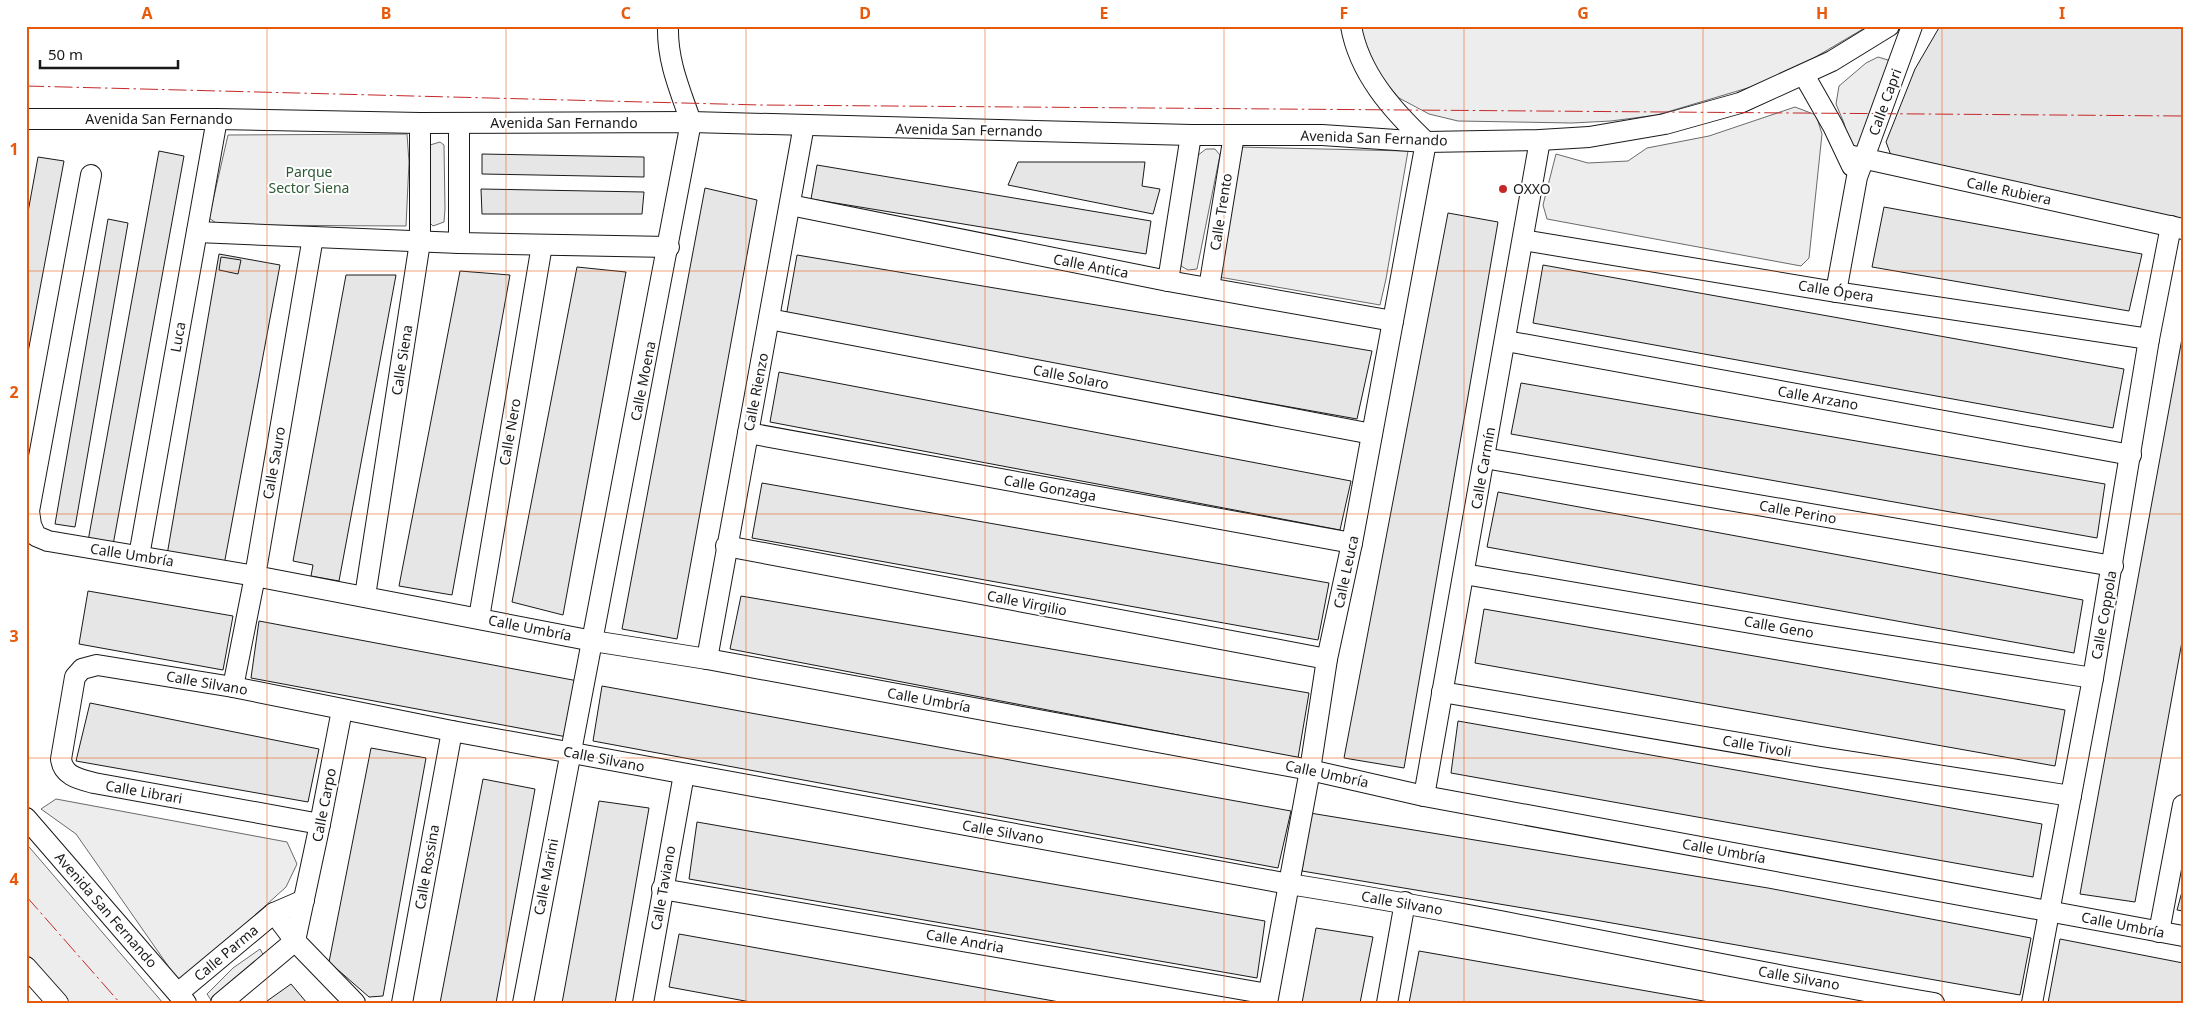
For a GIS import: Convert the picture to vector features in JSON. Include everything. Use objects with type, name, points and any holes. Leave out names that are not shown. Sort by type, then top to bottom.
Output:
[{"type":"street","points":[[668,26],[667,41],[672,69],[691,122]]},
{"type":"street","points":[[1352,26],[1354,44],[1377,88],[1400,117],[1426,142]]},
{"type":"street","name":"Avenida San Fernando","points":[[26,119],[217,118],[420,124],[691,122],[1191,135],[1322,135],[1426,142],[1588,138],[1665,124],[1740,103],[1832,61],[1889,26]]},
{"type":"street","name":"Calle Capri","points":[[1836,292],[1856,164],[1912,26]]},
{"type":"street","points":[[1804,75],[1856,164]]},
{"type":"street","name":"Luca","points":[[139,556],[217,118]]},
{"type":"street","name":"Calle Moena","points":[[570,752],[669,247],[691,122]]},
{"type":"street","points":[[459,123],[459,243]]},
{"type":"street","name":"Calle Siena","points":[[365,596],[420,242],[420,124]]},
{"type":"street","name":"Calle Rienzo","points":[[707,659],[726,546],[804,126]]},
{"type":"street","points":[[1168,281],[1191,135]]},
{"type":"street","name":"Calle Trento","points":[[1209,288],[1234,135]]},
{"type":"street","name":"Calle Carmín","points":[[1424,796],[1506,341],[1540,140]]},
{"type":"street","name":"Calle Leuca","points":[[1268,998],[1310,770],[1327,659],[1352,543],[1426,142]]},
{"type":"street","name":"Calle Rubiera","points":[[1856,164],[2177,228]]},
{"type":"street","name":"Calle Umbría","points":[[91,175],[28,511],[36,536],[48,541],[255,576],[593,641],[707,659],[1310,770],[1424,796],[2183,936]]},
{"type":"street","name":"Calle Antica","points":[[790,206],[1168,281],[1393,321]]},
{"type":"street","name":"Calle Coppola","points":[[2032,1003],[2051,911],[2113,566],[2149,339],[2177,228]]},
{"type":"street","points":[[197,232],[420,242],[669,247]]},
{"type":"street","name":"Calle Sauro","points":[[232,687],[255,576],[313,237]]},
{"type":"street","name":"Calle Ópera","points":[[1523,240],[1836,292],[2149,339]]},
{"type":"street","name":"Calle Nero","points":[[479,618],[542,245]]},
{"type":"street","name":"Calle Solaro","points":[[769,320],[1372,434]]},
{"type":"street","name":"Calle Arzano","points":[[1506,341],[2131,455]]},
{"type":"street","name":"Calle Gonzaga","points":[[748,433],[1352,543]]},
{"type":"street","name":"Calle Perino","points":[[1484,458],[2113,566]]},
{"type":"street","name":"Calle Virgilio","points":[[726,546],[1327,659]]},
{"type":"street","name":"Calle Geno","points":[[1464,574],[1798,631],[2093,678]]},
{"type":"street","name":"Calle Silvano","points":[[76,677],[82,669],[97,665],[232,687],[452,731],[1289,884],[1406,902],[1626,946],[1934,1003]]},
{"type":"street","name":"Calle Librari","points":[[76,677],[61,759],[62,766],[72,776],[94,783],[320,824]]},
{"type":"street","name":"Calle Tivoli","points":[[1442,692],[1821,757],[2071,796]]},
{"type":"street","name":"Calle Carpo","points":[[295,941],[342,710]]},
{"type":"street","name":"Calle Rossina","points":[[402,1003],[452,731]]},
{"type":"street","name":"Calle Marini","points":[[523,1003],[570,752]]},
{"type":"street","name":"Calle Taviano","points":[[643,1003],[684,774]]},
{"type":"street","points":[[2159,932],[2182,810]]},
{"type":"street","name":"Avenida San Fernando","points":[[26,818],[182,998]]},
{"type":"street","name":"Calle Andria","points":[[662,889],[1268,998]]},
{"type":"street","points":[[304,900],[274,913],[295,941],[355,1003]]},
{"type":"street","points":[[1387,1003],[1406,902]]},
{"type":"street","name":"Calle Parma","points":[[182,998],[274,913]]},
{"type":"street","points":[[221,1003],[295,941]]},
{"type":"street","points":[[26,967],[58,1003]]},
{"type":"shaded area","points":[[1359,26],[1868,26],[1807,62],[1761,84],[1657,115],[1611,121],[1572,123],[1458,121],[1429,114],[1399,98],[1381,77],[1366,51]]},
{"type":"shaded area","points":[[1878,57],[1888,60],[1891,69],[1863,149],[1850,148],[1844,123],[1836,104],[1839,86],[1866,63]]},
{"type":"shaded area","points":[[1795,107],[1816,115],[1822,134],[1809,258],[1801,266],[1547,219],[1543,205],[1556,154],[1588,163],[1628,161],[1647,148],[1709,136]]},
{"type":"shaded area","name":"Parque Sector Siena","points":[[407,134],[409,162],[406,226],[219,225],[209,218],[228,135]]},
{"type":"shaded area","points":[[440,142],[444,145],[444,222],[433,226],[427,220],[430,145]]},
{"type":"shaded area","points":[[1238,147],[1408,151],[1380,305],[1219,277]]},
{"type":"shaded area","points":[[1206,149],[1215,149],[1220,155],[1197,269],[1188,270],[1181,266],[1179,254],[1194,182],[1197,156]]},
{"type":"shaded area","points":[[56,799],[287,842],[297,864],[286,887],[180,983],[76,834],[41,809]]},
{"type":"shaded area","points":[[26,845],[163,1003],[69,1003],[26,954]]},
{"type":"shaded area","points":[[260,949],[265,958],[213,1003],[207,994],[233,968]]},
{"type":"building","points":[[1940,26],[2183,26],[2183,221],[1892,158],[1886,142],[1915,69]]},
{"type":"building","points":[[159,151],[184,156],[113,545],[88,541]]},
{"type":"building","points":[[482,154],[644,157],[644,177],[482,174]]},
{"type":"building","points":[[38,157],[64,161],[26,363],[26,223]]},
{"type":"building","points":[[1018,162],[1145,162],[1142,186],[1160,189],[1153,214],[1008,185]]},
{"type":"building","points":[[817,165],[1151,221],[1146,254],[811,199]]},
{"type":"building","points":[[705,188],[757,200],[677,639],[622,629]]},
{"type":"building","points":[[481,189],[644,192],[642,214],[482,214]]},
{"type":"building","points":[[1884,207],[2142,254],[2129,311],[1872,267]]},
{"type":"building","points":[[1448,213],[1498,222],[1404,768],[1344,758]]},
{"type":"building","points":[[108,219],[128,223],[75,527],[55,524]]},
{"type":"building","points":[[219,254],[280,265],[224,565],[167,555]]},
{"type":"building","points":[[797,255],[1372,351],[1357,419],[786,317]]},
{"type":"building","points":[[221,257],[241,260],[238,274],[219,270]]},
{"type":"building","points":[[1543,265],[2124,369],[2113,428],[1533,323]]},
{"type":"building","points":[[577,267],[626,272],[563,615],[512,602]]},
{"type":"building","points":[[460,271],[510,275],[452,595],[399,586]]},
{"type":"building","points":[[346,275],[396,275],[339,581],[311,576],[313,565],[293,561]]},
{"type":"building","points":[[2183,333],[2183,636],[2135,902],[2080,894]]},
{"type":"building","points":[[779,372],[1351,481],[1340,530],[770,422]]},
{"type":"building","points":[[1521,383],[2105,484],[2097,538],[1511,434]]},
{"type":"building","points":[[762,483],[1329,583],[1318,640],[752,538]]},
{"type":"building","points":[[1498,492],[2083,600],[2074,653],[1487,547]]},
{"type":"building","points":[[88,591],[233,616],[223,670],[79,644]]},
{"type":"building","points":[[741,596],[1309,693],[1298,758],[730,649]]},
{"type":"building","points":[[1484,609],[2065,710],[2055,766],[1475,663]]},
{"type":"building","points":[[259,621],[578,681],[567,737],[251,678]]},
{"type":"building","points":[[602,686],[1291,811],[1278,868],[593,741]]},
{"type":"building","points":[[90,703],[319,749],[308,802],[76,761]]},
{"type":"building","points":[[1458,721],[2042,824],[2033,877],[1451,773]]},
{"type":"building","points":[[371,748],[426,758],[383,996],[369,997],[329,962]]},
{"type":"building","points":[[483,779],[535,789],[496,1003],[440,1003]]},
{"type":"building","points":[[599,801],[649,808],[615,1003],[562,1003]]},
{"type":"building","points":[[1310,813],[1768,888],[2031,938],[2020,995],[1595,920],[1302,871]]},
{"type":"building","points":[[697,822],[1265,921],[1257,978],[689,879]]},
{"type":"building","points":[[2183,888],[2183,911],[2177,910]]},
{"type":"building","points":[[1316,928],[1373,937],[1360,1003],[1302,1003]]},
{"type":"building","points":[[679,934],[1065,1003],[756,1003],[669,987]]},
{"type":"building","points":[[2060,939],[2183,963],[2183,1003],[2048,1003]]},
{"type":"building","points":[[1419,951],[1715,1003],[1409,1003]]},
{"type":"building","points":[[291,984],[307,1003],[268,1003],[267,1001]]},
{"type":"power","points":[[26,86],[760,105],[2183,116]]},
{"type":"power","points":[[26,896],[120,1003]]},
{"type":"place","name":"OXXO","points":[[1503,189]]}]
